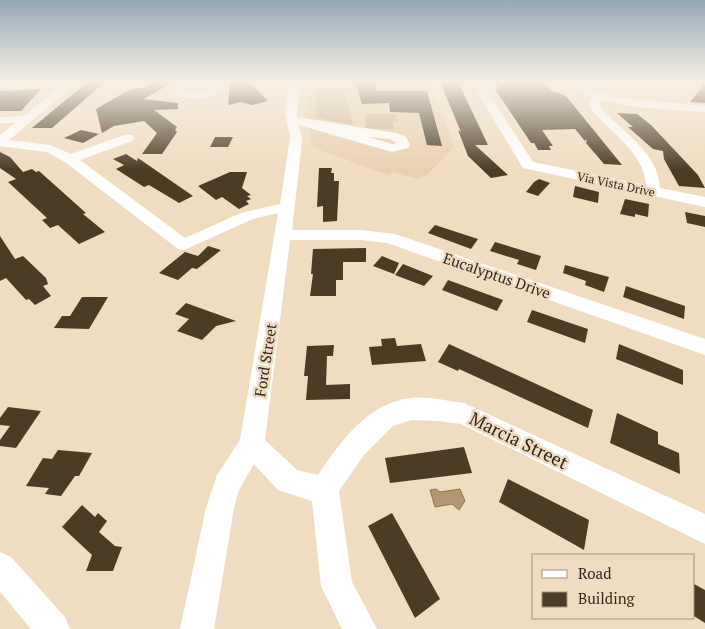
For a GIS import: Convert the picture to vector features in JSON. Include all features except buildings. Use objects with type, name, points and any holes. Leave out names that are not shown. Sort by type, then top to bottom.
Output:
[{"type":"street","points":[[0,142],[38,111]]},
{"type":"street","name":"Ford Street","points":[[197,629],[222,500],[227,485],[252,444],[296,138],[292,119],[293,111]]},
{"type":"street","name":"Via Vista Drive","points":[[494,111],[528,165],[705,202]]},
{"type":"street","points":[[597,111],[643,157],[652,173],[653,192]]},
{"type":"street","points":[[0,120],[30,118]]},
{"type":"street","points":[[292,119],[345,131],[392,146],[400,145],[402,140]]},
{"type":"street","points":[[70,159],[128,138]]},
{"type":"street","points":[[0,142],[50,149],[70,159],[184,245],[254,214],[270,209],[287,208]]},
{"type":"street","name":"Eucalyptus Drive","points":[[283,236],[361,235],[389,238],[705,347]]},
{"type":"street","name":"Marcia Street","points":[[325,489],[341,463],[373,428],[394,413],[422,408],[464,414],[705,529]]},
{"type":"street","points":[[252,444],[288,480],[306,487],[325,489],[336,586],[360,629]]},
{"type":"street","points":[[0,568],[53,629]]},
{"type":"shaded area","points":[[305,111],[441,111],[455,147],[428,174],[418,179],[393,172],[388,175],[311,147],[311,137]]},
{"type":"shaded area","points":[[316,111],[349,111],[353,125],[317,118]]},
{"type":"shaded area","points":[[366,114],[396,114],[397,121],[393,121],[394,129],[365,129]]},
{"type":"shaded area","points":[[436,489],[440,492],[460,489],[465,501],[459,510],[452,504],[435,507],[430,490]]}]
